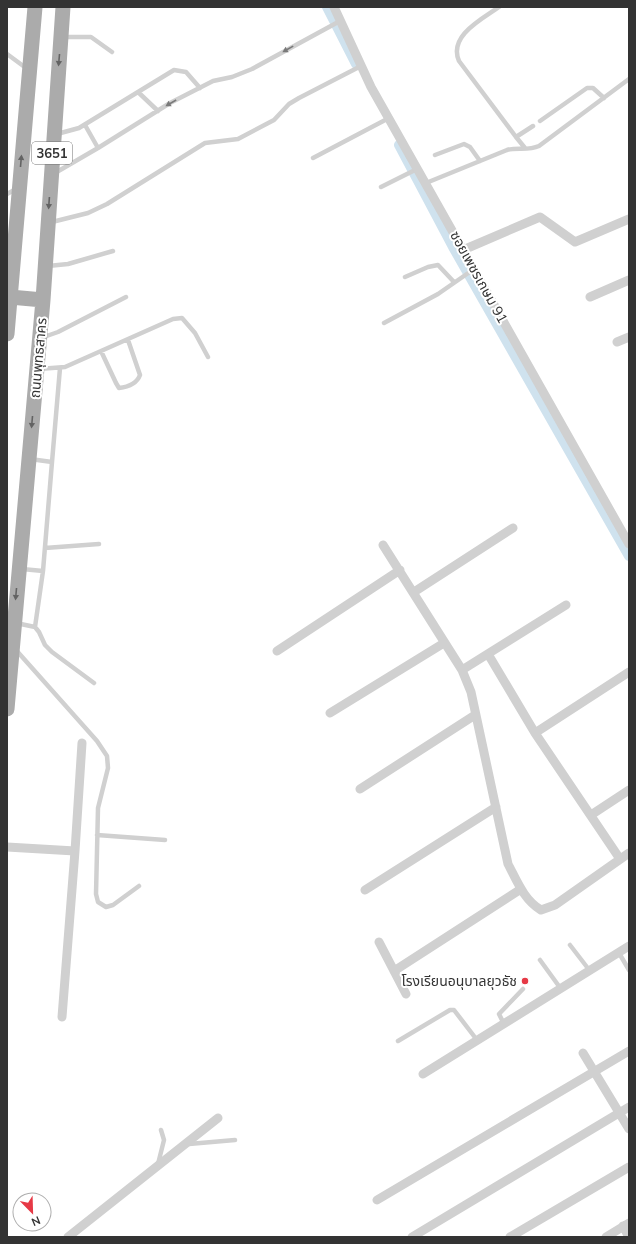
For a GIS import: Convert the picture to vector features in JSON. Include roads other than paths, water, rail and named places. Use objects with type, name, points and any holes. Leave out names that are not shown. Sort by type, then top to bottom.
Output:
[{"type":"main road","name":"3651","points":[[7,334],[10,297],[13,191],[29,70],[34,7]]},
{"type":"main road","name":"ถนนพุทธสาคร","points":[[7,709],[18,568],[40,338],[50,175],[63,7]]},
{"type":"main road","points":[[10,297],[43,300]]},
{"type":"street","name":"ซอยเพชรเกษม 91","points":[[334,7],[336,23],[361,66],[385,120],[413,171],[426,183],[463,250],[470,271],[629,544]]},
{"type":"street","points":[[463,250],[540,217],[575,242],[629,219]]},
{"type":"street","points":[[590,297],[629,280]]},
{"type":"street","points":[[617,342],[629,337]]},
{"type":"street","points":[[414,592],[513,528]]},
{"type":"street","points":[[383,545],[462,670],[471,692],[508,864],[521,889],[533,905],[541,910],[555,905],[629,853]]},
{"type":"street","points":[[277,651],[400,570]]},
{"type":"street","points":[[462,670],[566,605]]},
{"type":"street","points":[[330,713],[444,643]]},
{"type":"street","points":[[488,654],[536,733],[620,859]]},
{"type":"street","points":[[536,733],[629,672]]},
{"type":"street","points":[[360,789],[475,715]]},
{"type":"street","points":[[62,1017],[76,851],[82,743]]},
{"type":"street","points":[[592,815],[629,790]]},
{"type":"street","points":[[365,890],[496,807]]},
{"type":"street","points":[[7,847],[76,851]]},
{"type":"street","points":[[394,971],[521,889]]},
{"type":"street","points":[[379,942],[406,994]]},
{"type":"street","points":[[423,1074],[629,946]]},
{"type":"street","points":[[377,1200],[629,1050]]},
{"type":"street","points":[[583,1053],[629,1129]]},
{"type":"street","points":[[412,1237],[629,1107]]},
{"type":"street","points":[[68,1237],[218,1118]]},
{"type":"street","points":[[510,1237],[629,1167]]},
{"type":"street","points":[[606,1237],[626,1225],[629,1237]]},
{"type":"lane","points":[[498,7],[460,38],[456,54],[459,61],[525,148]]},
{"type":"lane","points":[[50,175],[213,81],[232,77],[252,69],[336,23]]},
{"type":"lane","points":[[61,37],[91,37],[112,52]]},
{"type":"lane","points":[[7,54],[29,70]]},
{"type":"lane","points":[[47,224],[88,213],[107,204],[205,143],[238,139],[274,120],[294,101],[361,66]]},
{"type":"lane","points":[[53,135],[69,132],[85,125],[174,70],[186,72],[200,88]]},
{"type":"lane","points":[[426,183],[507,150],[515,148],[532,149],[539,146],[629,79]]},
{"type":"lane","points":[[540,121],[587,88],[593,88],[604,98]]},
{"type":"lane","points":[[138,92],[158,112]]},
{"type":"lane","points":[[312,158],[385,120]]},
{"type":"lane","points":[[85,125],[98,148]]},
{"type":"lane","points":[[516,137],[533,126]]},
{"type":"lane","points":[[436,156],[464,144],[470,147],[480,161]]},
{"type":"lane","points":[[381,187],[413,171]]},
{"type":"lane","points":[[45,266],[68,264],[112,251]]},
{"type":"lane","points":[[405,277],[428,267],[438,265],[456,281]]},
{"type":"lane","points":[[384,323],[438,294],[470,271]]},
{"type":"lane","points":[[40,338],[58,332],[126,297]]},
{"type":"lane","points":[[37,369],[60,368],[75,363],[173,319],[182,318],[195,333],[208,357]]},
{"type":"lane","points":[[102,351],[119,388],[126,387],[138,380],[140,375],[128,340]]},
{"type":"lane","points":[[35,627],[43,571],[60,368]]},
{"type":"lane","points":[[28,459],[52,462]]},
{"type":"lane","points":[[45,548],[99,544]]},
{"type":"lane","points":[[18,568],[43,571]]},
{"type":"lane","points":[[14,622],[35,627],[40,632],[45,645],[52,652],[94,683]]},
{"type":"lane","points":[[12,646],[97,741],[107,756],[108,768],[100,797],[97,835],[96,894],[98,902],[106,907],[113,905],[139,886]]},
{"type":"lane","points":[[97,835],[165,840]]},
{"type":"lane","points":[[570,945],[590,971]]},
{"type":"lane","points":[[619,953],[629,970]]},
{"type":"lane","points":[[540,960],[561,989]]},
{"type":"lane","points":[[504,1024],[499,1014],[523,989]]},
{"type":"lane","points":[[398,1041],[450,1010],[454,1010],[477,1040]]},
{"type":"lane","points":[[158,1165],[164,1140],[161,1130]]},
{"type":"lane","points":[[184,1144],[235,1140]]},
{"type":"waterway","points":[[327,7],[356,64]]},
{"type":"waterway","points":[[399,145],[453,247],[629,556]]},
{"type":"place","name":"โรงเรียนอนุบาลยุวธัช","points":[[525,981]]}]
